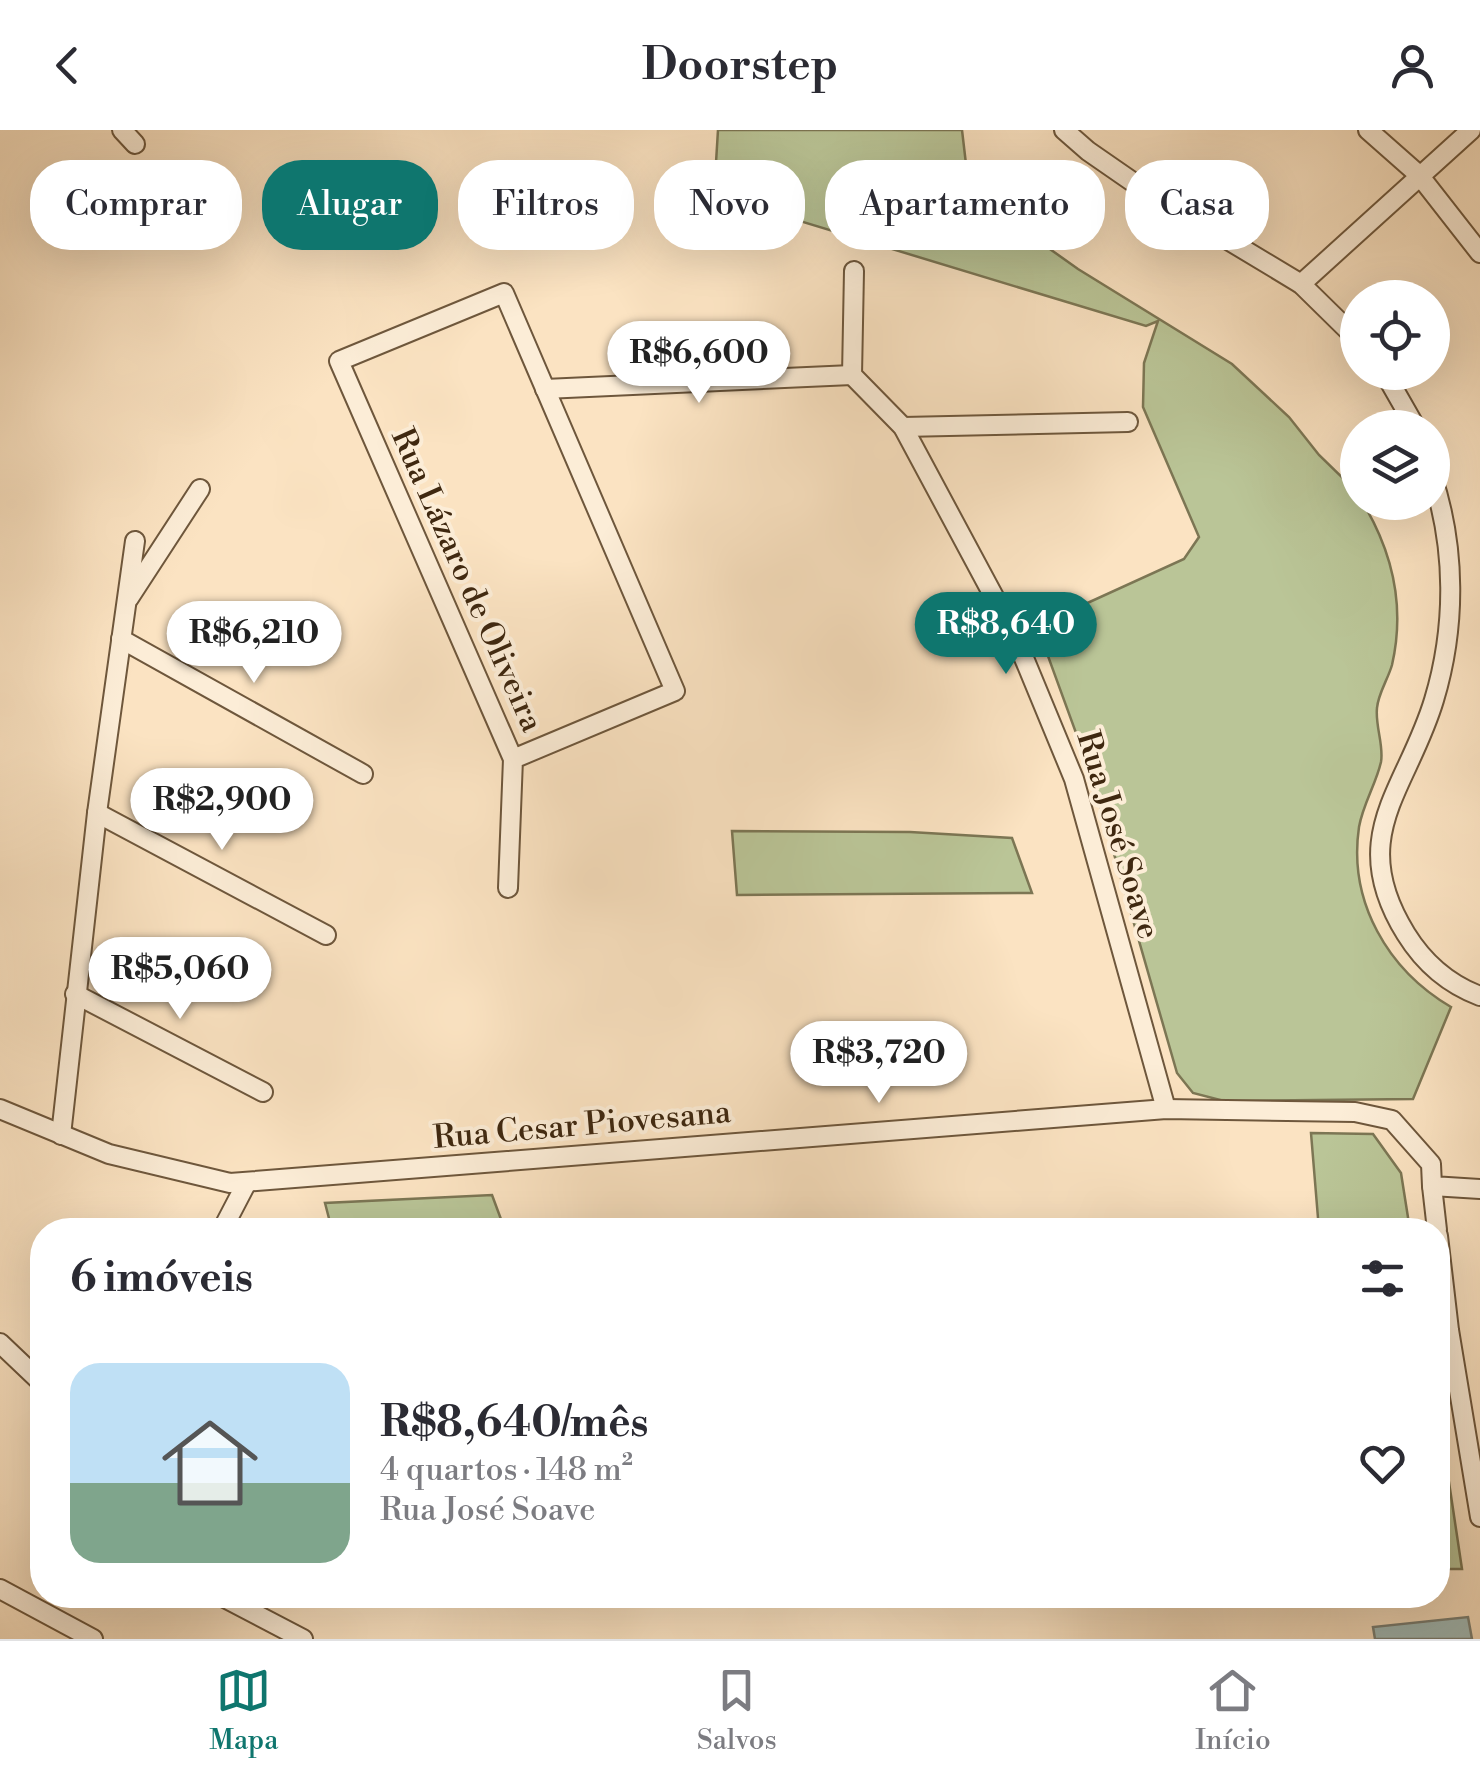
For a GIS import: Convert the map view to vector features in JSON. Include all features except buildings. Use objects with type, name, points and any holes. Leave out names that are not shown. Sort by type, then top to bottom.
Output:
[{"type":"street","points":[[1064,130],[1140,187],[1300,284],[1340,323]]},
{"type":"street","points":[[1368,130],[1419,175],[1480,253]]},
{"type":"street","points":[[1300,284],[1471,130]]},
{"type":"street","points":[[513,759],[674,691],[545,389],[852,375],[854,271]]},
{"type":"street","name":"Rua Lázaro de Oliveira","points":[[508,888],[513,759],[339,361],[504,292],[545,389]]},
{"type":"street","name":"Rua José Soave","points":[[852,375],[903,426],[1014,634],[1074,779],[1166,1109]]},
{"type":"street","points":[[903,426],[1128,422]]},
{"type":"street","points":[[126,603],[200,488]]},
{"type":"street","points":[[1445,520],[1452,612],[1434,701],[1389,800],[1378,847],[1391,910],[1421,958],[1458,988],[1480,996]]},
{"type":"street","points":[[61,1135],[97,813],[135,541]]},
{"type":"street","points":[[121,639],[363,774]]},
{"type":"street","points":[[97,813],[326,935]]},
{"type":"street","points":[[76,994],[263,1092]]},
{"type":"street","name":"Rua Cesar Piovesana","points":[[0,1109],[109,1154],[230,1183],[1166,1109],[1355,1112],[1392,1120],[1431,1164],[1432,1186]]},
{"type":"street","points":[[228,1218],[246,1182]]},
{"type":"street","points":[[1435,1218],[1432,1186],[1480,1189]]},
{"type":"street","points":[[1450,1342],[1480,1517]]},
{"type":"street","points":[[0,1343],[30,1372]]},
{"type":"street","points":[[0,1589],[30,1605]]},
{"type":"street","points":[[36,1608],[94,1639]]},
{"type":"street","points":[[244,1608],[303,1639]]},
{"type":"green space","points":[[718,130],[962,130],[966,160],[825,160],[825,229],[805,223],[805,160],[716,160]]},
{"type":"green space","points":[[895,250],[1051,250],[1232,364],[1289,417],[1340,475],[1340,520],[1372,520],[1394,581],[1397,623],[1392,665],[1377,708],[1381,762],[1359,827],[1360,882],[1377,931],[1391,954],[1429,992],[1451,1007],[1413,1099],[1224,1101],[1193,1093],[1177,1073],[1091,774],[1037,626],[1184,559],[1199,537],[1143,407],[1144,363],[1158,321],[1146,326]]},
{"type":"green space","points":[[732,831],[910,832],[1012,838],[1032,893],[737,895]]},
{"type":"green space","points":[[1311,1133],[1373,1134],[1401,1173],[1408,1218],[1318,1218]]},
{"type":"green space","points":[[492,1195],[501,1218],[329,1218],[325,1203]]},
{"type":"green space","points":[[1450,1489],[1462,1569],[1450,1569]]},
{"type":"water","points":[[1468,1617],[1472,1639],[1375,1639],[1373,1627]]}]
